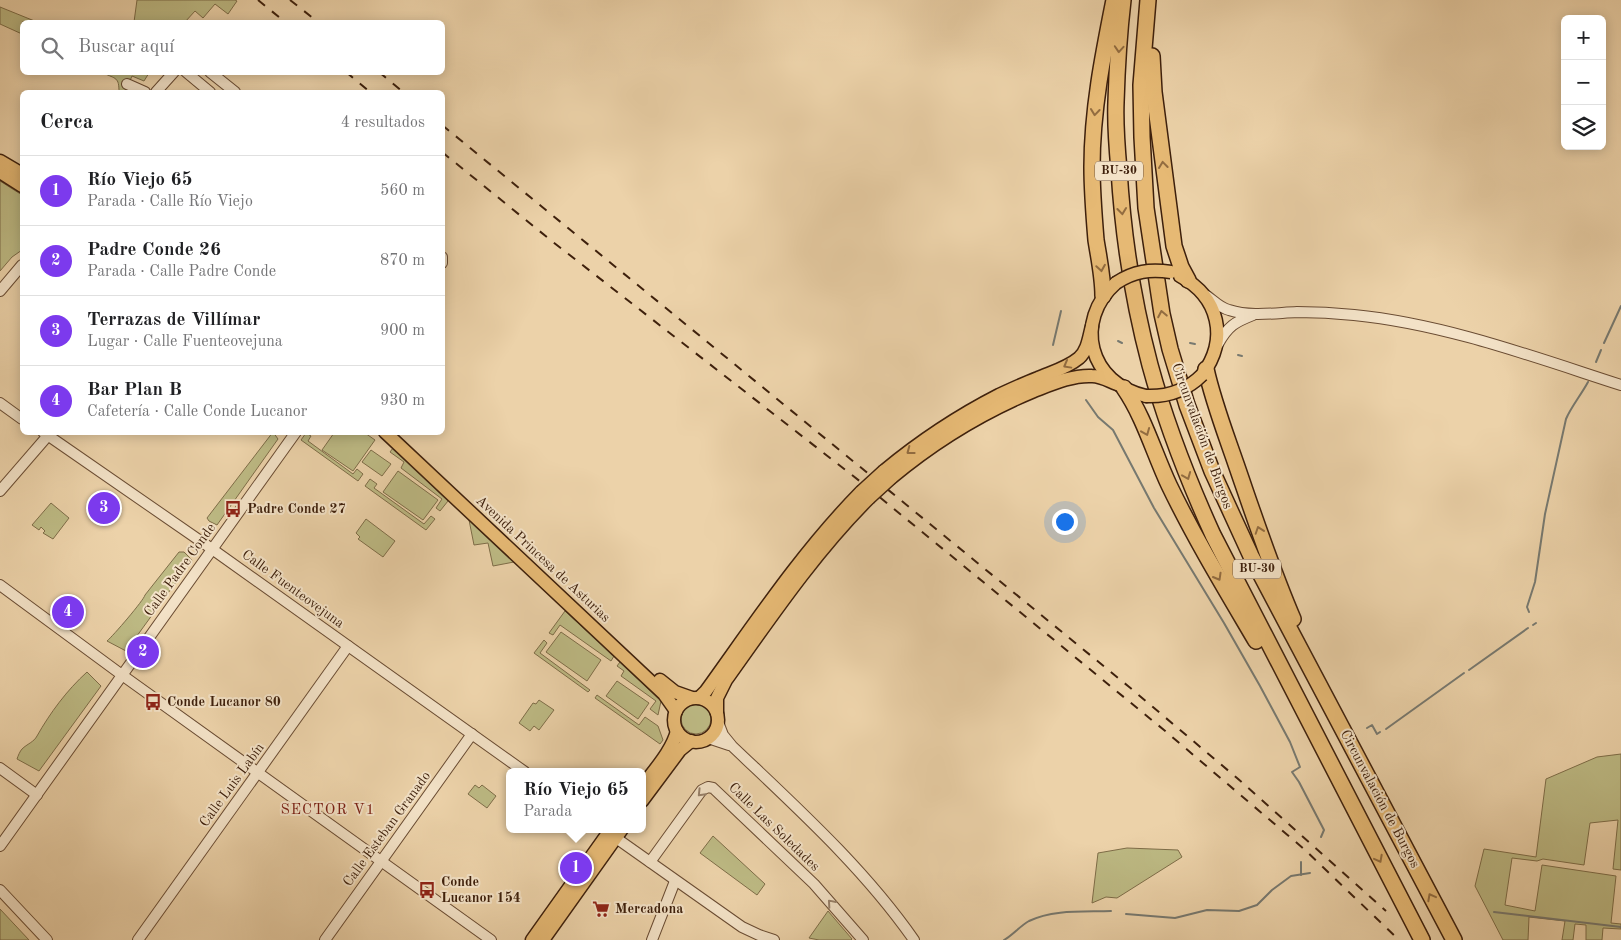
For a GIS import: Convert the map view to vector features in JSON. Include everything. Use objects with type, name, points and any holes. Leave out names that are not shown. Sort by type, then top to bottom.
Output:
[{"type":"highway","points":[[1103,296],[1102,273],[1096,240],[1093,143],[1100,76],[1114,0]]},
{"type":"highway","name":"Circunvalación de Burgos","points":[[1123,0],[1116,104],[1120,188],[1129,264],[1150,365],[1178,452],[1213,535],[1422,940]]},
{"type":"highway","name":"Circunvalación de Burgos","points":[[1148,0],[1141,85],[1144,177],[1151,247],[1170,349],[1190,413],[1234,522],[1267,589],[1454,940]]},
{"type":"highway","points":[[1154,0],[1152,59],[1157,121],[1174,246],[1181,267],[1192,283]]},
{"type":"highway","points":[[1204,372],[1278,584],[1363,767]]},
{"type":"highway","points":[[1121,386],[1134,404],[1169,484],[1206,556],[1356,815]]},
{"type":"main road","points":[[0,161],[20,173]]},
{"type":"main road","points":[[0,172],[20,185]]},
{"type":"main road","points":[[865,495],[807,569],[726,680],[717,698],[718,717],[714,732],[708,738],[700,741],[691,741],[684,738],[677,731],[674,720],[676,711],[684,702],[696,698],[706,691],[817,540],[839,514],[865,495],[910,450],[959,417],[1022,384],[1066,366],[1083,354],[1097,308],[1103,296],[1124,278],[1142,271],[1171,272],[1192,283],[1209,302],[1216,321],[1217,340],[1215,350],[1204,372],[1190,385],[1176,392],[1161,396],[1146,396],[1098,376],[1068,379],[1033,391],[988,412],[887,475]]},
{"type":"main road","points":[[1092,326],[1093,348],[1098,362],[1106,374],[1121,386]]},
{"type":"main road","name":"Avenida Princesa de Asturias","points":[[388,435],[660,690],[676,711]]},
{"type":"main road","name":"Avenida Princesa de Asturias","points":[[400,435],[670,688],[680,695],[696,698]]},
{"type":"main road","points":[[696,698],[711,703],[718,717]]},
{"type":"main road","points":[[646,782],[674,742],[677,731]]},
{"type":"main road","points":[[646,796],[680,750],[691,741]]},
{"type":"main road","points":[[532,940],[612,833]]},
{"type":"main road","points":[[544,940],[612,833]]},
{"type":"street","points":[[149,90],[161,75]]},
{"type":"street","points":[[158,90],[171,75]]},
{"type":"street","points":[[190,75],[208,90]]},
{"type":"street","points":[[214,75],[232,90]]},
{"type":"street","points":[[127,84],[142,90]]},
{"type":"street","points":[[0,291],[20,267]]},
{"type":"street","points":[[1192,283],[1223,308],[1236,312],[1254,314],[1305,312],[1353,315],[1395,321],[1439,330],[1493,345],[1621,385]]},
{"type":"street","points":[[1215,350],[1229,327],[1254,314]]},
{"type":"street","points":[[0,403],[20,418]]},
{"type":"street","points":[[0,491],[46,435]]},
{"type":"street","name":"Calle Fuenteovejuna","points":[[48,435],[519,768]]},
{"type":"street","name":"Calle Padre Conde","points":[[0,846],[293,435]]},
{"type":"street","points":[[0,585],[491,940]]},
{"type":"street","name":"Calle Luis Labín","points":[[138,940],[348,646]]},
{"type":"street","points":[[718,717],[723,735],[732,746],[849,860],[877,891],[914,940]]},
{"type":"street","name":"Calle Esteban Granado","points":[[325,940],[472,734]]},
{"type":"street","points":[[708,738],[732,746]]},
{"type":"street","points":[[0,768],[37,795]]},
{"type":"street","name":"Calle Las Soledades","points":[[650,862],[702,790],[708,787],[713,788],[814,884],[863,940]]},
{"type":"street","points":[[614,833],[650,862],[742,927],[774,940]]},
{"type":"street","points":[[652,940],[676,881]]},
{"type":"street","points":[[0,890],[47,940]]},
{"type":"shaded area","points":[[137,0],[237,1],[228,14],[215,4],[203,18],[195,11],[187,20],[134,20]]},
{"type":"shaded area","points":[[0,7],[32,20],[20,20],[20,33],[0,24]]},
{"type":"shaded area","points":[[107,75],[148,75],[144,81],[132,76],[126,90],[119,90],[117,81]]},
{"type":"shaded area","points":[[0,181],[20,194],[20,251],[12,257],[0,271]]},
{"type":"shaded area","points":[[271,435],[275,435],[278,439],[217,525],[207,518]]},
{"type":"shaded area","points":[[305,435],[309,435],[311,436],[308,441],[353,474],[357,469],[363,474],[358,481],[301,440]]},
{"type":"shaded area","points":[[333,435],[368,435],[375,440],[353,471],[322,450]]},
{"type":"shaded area","points":[[393,448],[448,501],[440,511],[436,508],[442,499],[401,468],[404,462],[390,452]]},
{"type":"shaded area","points":[[371,450],[391,464],[382,476],[362,462]]},
{"type":"shaded area","points":[[398,471],[438,500],[423,520],[383,492]]},
{"type":"shaded area","points":[[370,479],[377,484],[374,488],[424,524],[431,516],[435,519],[426,530],[365,486]]},
{"type":"shaded area","points":[[51,503],[69,518],[53,539],[43,533],[45,531],[41,527],[39,530],[32,525]]},
{"type":"shaded area","points":[[366,519],[395,541],[383,557],[358,539],[360,537],[356,533]]},
{"type":"shaded area","points":[[469,520],[514,562],[493,566],[488,543],[474,545]]},
{"type":"shaded area","points":[[179,552],[184,552],[192,560],[126,651],[107,641],[134,610]]},
{"type":"shaded area","points":[[565,611],[614,656],[611,661],[560,625],[553,635],[549,633]]},
{"type":"shaded area","points":[[561,632],[601,660],[587,681],[546,652]]},
{"type":"shaded area","points":[[544,640],[547,643],[540,653],[590,690],[588,692],[534,653]]},
{"type":"shaded area","points":[[620,662],[661,701],[658,715],[650,709],[656,701],[621,676],[624,671],[617,666]]},
{"type":"shaded area","points":[[87,672],[101,686],[39,771],[17,759],[22,749],[36,738],[53,710]]},
{"type":"shaded area","points":[[617,681],[649,703],[638,719],[606,696]]},
{"type":"shaded area","points":[[597,695],[639,725],[645,717],[658,726],[663,740],[660,744],[595,698]]},
{"type":"shaded area","points":[[539,700],[554,710],[539,730],[534,726],[530,731],[519,723],[533,703],[536,704]]},
{"type":"shaded area","points":[[696,704],[707,708],[711,719],[707,730],[696,734],[685,730],[681,719],[685,708]]},
{"type":"shaded area","points":[[1621,754],[1621,870],[1613,869],[1618,820],[1590,823],[1584,865],[1543,859],[1537,861],[1512,858],[1505,905],[1535,911],[1542,865],[1616,876],[1611,923],[1621,924],[1621,929],[1603,928],[1602,940],[1586,940],[1586,925],[1575,924],[1573,940],[1562,940],[1565,921],[1529,917],[1528,940],[1503,940],[1475,886],[1484,849],[1536,857],[1546,779],[1597,757]]},
{"type":"shaded area","points":[[475,785],[479,788],[482,785],[496,796],[487,808],[468,794]]},
{"type":"shaded area","points":[[713,836],[765,884],[757,895],[700,853]]},
{"type":"shaded area","points":[[1127,848],[1178,850],[1182,857],[1117,898],[1106,897],[1092,903],[1098,853]]},
{"type":"shaded area","points":[[0,909],[29,940],[0,940]]},
{"type":"shaded area","points":[[828,911],[851,940],[819,940],[809,938]]},
{"type":"waterway","points":[[1604,343],[1621,306]]},
{"type":"waterway","points":[[1053,345],[1061,311]]},
{"type":"waterway","points":[[1118,341],[1122,343]]},
{"type":"waterway","points":[[1190,343],[1195,344]]},
{"type":"waterway","points":[[1596,362],[1601,350]]},
{"type":"waterway","points":[[1238,355],[1242,356]]},
{"type":"waterway","points":[[1529,612],[1527,607],[1535,582],[1545,514],[1566,419],[1588,382]]},
{"type":"waterway","points":[[1086,400],[1098,417],[1113,430],[1154,508],[1260,686],[1290,742],[1300,767],[1292,772],[1324,830],[1321,837]]},
{"type":"waterway","points":[[1469,670],[1528,628]]},
{"type":"waterway","points":[[1386,729],[1464,673]]},
{"type":"waterway","points":[[1367,728],[1372,725],[1377,734],[1380,732]]},
{"type":"waterway","points":[[1301,862],[1301,875]]},
{"type":"waterway","points":[[1126,914],[1175,918],[1207,910],[1239,911],[1257,905],[1272,890],[1291,876],[1310,873]]},
{"type":"waterway","points":[[1004,940],[1026,923],[1038,917],[1069,912],[1111,911]]},
{"type":"waterway","points":[[1494,912],[1621,927]]},
{"type":"railway","points":[[258,0],[283,20]]},
{"type":"railway","points":[[290,0],[315,20]]},
{"type":"railway","points":[[350,75],[368,90]]},
{"type":"railway","points":[[383,75],[401,90]]},
{"type":"railway","points":[[445,127],[1128,686],[1237,778],[1386,911]]},
{"type":"railway","points":[[445,154],[553,242],[866,486],[1164,730],[1304,849],[1399,940]]},
{"type":"place","name":"Terrazas de Villímar","points":[[104,508]]},
{"type":"place","name":"Padre Conde 27","points":[[233,509]]},
{"type":"place","name":"Bar Plan B","points":[[68,612]]},
{"type":"place","name":"Padre Conde 26","points":[[143,652]]},
{"type":"place","name":"Conde Lucanor 80","points":[[153,702]]},
{"type":"place","name":"Río Viejo 65","points":[[576,868]]},
{"type":"place","name":"Conde Lucanor 154","points":[[427,890]]},
{"type":"place","name":"Mercadona","points":[[601,909]]},
{"type":"district","name":"SECTOR V1","points":[[328,810]]}]
